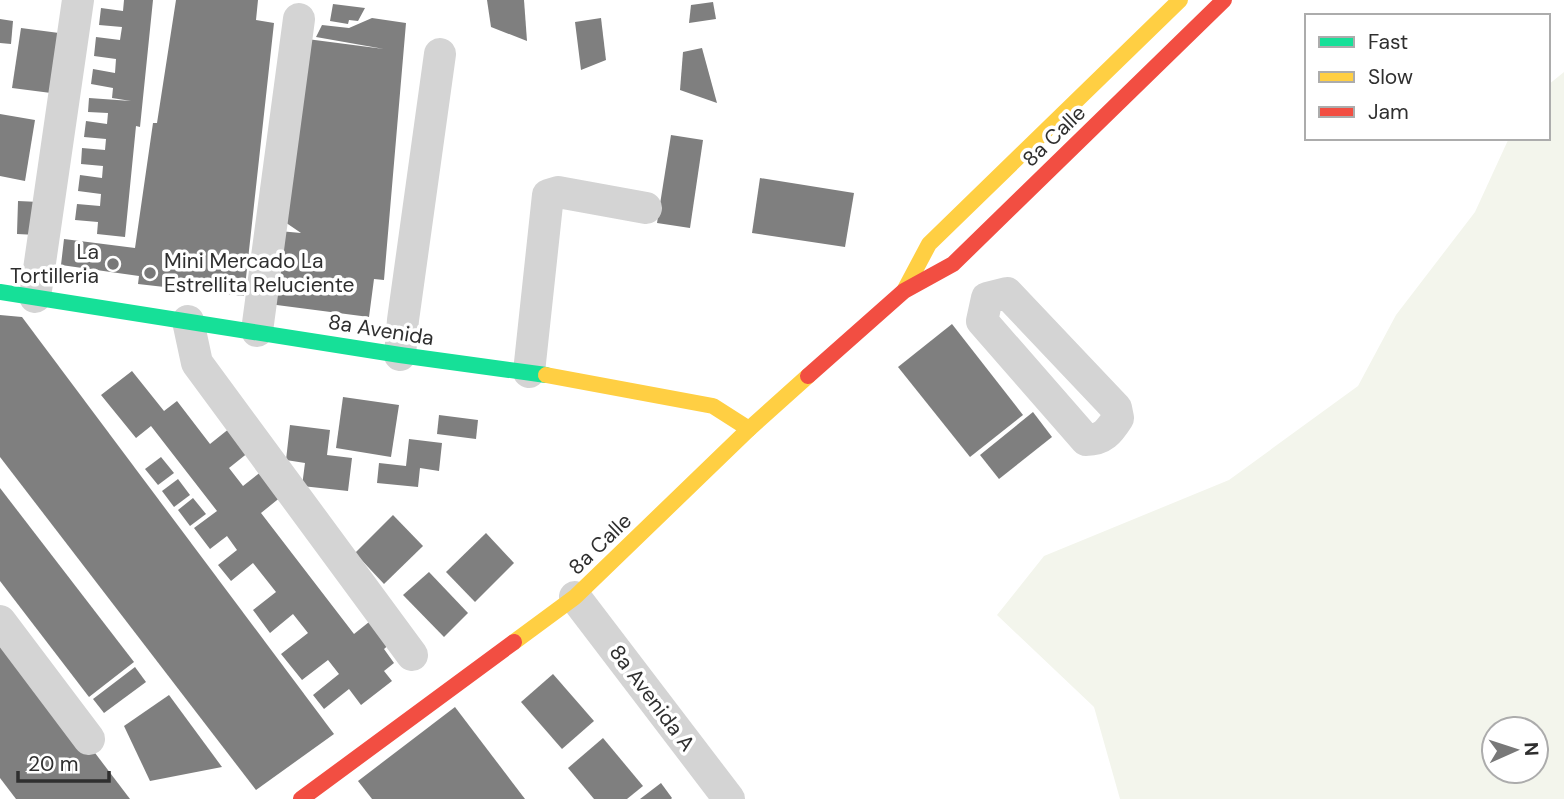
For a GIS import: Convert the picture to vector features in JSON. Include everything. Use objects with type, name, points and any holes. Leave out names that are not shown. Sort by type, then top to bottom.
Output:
[{"type":"street","points":[[35,297],[78,0]]},
{"type":"street","name":"8a Calle","points":[[904,291],[929,244],[1180,0]]},
{"type":"street","name":"8a Calle","points":[[301,799],[575,597],[749,429],[904,291],[953,264],[1224,0]]},
{"type":"street","points":[[257,331],[299,19]]},
{"type":"street","points":[[400,355],[402,320],[440,54]]},
{"type":"street","points":[[529,372],[548,195],[558,192],[646,208]]},
{"type":"street","points":[[953,264],[987,298]]},
{"type":"street","name":"8a Avenida","points":[[0,292],[400,355],[529,372],[713,405],[749,429]]},
{"type":"street","points":[[1007,293],[1116,408],[1118,418],[1110,431],[1097,440],[1086,440],[982,321],[987,298],[1007,293]]},
{"type":"street","points":[[188,321],[197,363],[412,655]]},
{"type":"street","name":"8a Avenida A","points":[[575,597],[729,799]]},
{"type":"street","points":[[0,621],[89,739]]},
{"type":"shaded area","points":[[1564,72],[1564,799],[1120,799],[1094,707],[997,615],[1044,556],[1229,480],[1358,386],[1396,315],[1475,212],[1508,140],[1550,140],[1550,83]]},
{"type":"building","points":[[124,0],[153,0],[125,237],[97,234],[98,222],[75,220],[77,204],[100,206],[101,194],[78,191],[80,175],[102,178],[103,166],[81,164],[82,148],[105,150],[106,139],[84,137],[86,121],[107,124],[108,113],[88,112],[89,98],[131,101],[112,98],[113,88],[91,84],[93,69],[115,73],[116,59],[94,56],[96,37],[120,40],[122,27],[99,25],[101,8],[123,11]]},
{"type":"building","points":[[176,0],[258,0],[256,20],[274,23],[244,296],[138,284],[139,276],[61,265],[64,239],[135,248],[153,123],[157,123]]},
{"type":"building","points":[[487,0],[524,0],[527,41],[491,27]]},
{"type":"building","points":[[713,2],[716,19],[689,23],[691,5]]},
{"type":"building","points":[[333,4],[365,8],[358,21],[349,20],[348,24],[330,21]]},
{"type":"building","points":[[372,18],[406,23],[384,280],[374,279],[369,317],[269,304],[279,231],[301,233],[282,220],[307,39],[384,49],[316,37],[322,25],[349,28]]},
{"type":"building","points":[[601,18],[606,60],[581,70],[575,22]]},
{"type":"building","points":[[0,19],[13,21],[11,44],[0,43]]},
{"type":"building","points":[[21,28],[59,33],[51,93],[12,88]]},
{"type":"building","points":[[702,48],[717,103],[680,90],[683,52]]},
{"type":"building","points":[[0,114],[35,120],[25,181],[0,176]]},
{"type":"building","points":[[671,135],[703,140],[690,228],[657,223]]},
{"type":"building","points":[[760,178],[854,193],[845,247],[752,233]]},
{"type":"building","points":[[18,201],[39,202],[37,235],[17,234]]},
{"type":"building","points":[[0,315],[22,317],[334,734],[256,790],[0,457]]},
{"type":"building","points":[[952,324],[1023,415],[970,457],[898,367]]},
{"type":"building","points":[[132,371],[164,411],[177,401],[210,444],[230,428],[249,452],[229,468],[243,486],[262,471],[282,496],[261,513],[354,634],[374,618],[392,642],[384,649],[394,663],[384,671],[392,681],[361,705],[349,689],[324,709],[313,695],[339,674],[328,660],[302,680],[281,654],[308,633],[293,614],[270,633],[253,610],[276,592],[253,563],[231,581],[218,565],[237,550],[227,536],[210,549],[194,528],[217,511],[151,426],[136,438],[101,395]]},
{"type":"building","points":[[343,397],[399,405],[391,457],[336,448]]},
{"type":"building","points":[[1033,412],[1052,437],[999,479],[980,455]]},
{"type":"building","points":[[439,415],[478,420],[476,439],[437,434]]},
{"type":"building","points":[[290,425],[330,430],[327,455],[352,458],[348,491],[302,486],[305,463],[286,460]]},
{"type":"building","points":[[409,439],[442,443],[439,471],[420,468],[418,487],[377,483],[379,463],[406,466]]},
{"type":"building","points":[[161,457],[174,473],[158,485],[145,469]]},
{"type":"building","points":[[178,479],[190,495],[174,507],[162,491]]},
{"type":"building","points":[[0,488],[134,662],[89,697],[0,581]]},
{"type":"building","points":[[193,498],[206,514],[190,526],[178,510]]},
{"type":"building","points":[[393,515],[423,546],[384,584],[355,553]]},
{"type":"building","points":[[486,533],[514,563],[475,602],[446,572]]},
{"type":"building","points":[[429,572],[468,613],[444,637],[403,595]]},
{"type":"building","points":[[0,628],[130,799],[16,799],[0,778]]},
{"type":"building","points":[[135,667],[146,682],[104,713],[93,699]]},
{"type":"building","points":[[553,674],[594,721],[562,749],[521,702]]},
{"type":"building","points":[[169,695],[222,767],[150,781],[124,726]]},
{"type":"building","points":[[455,707],[525,799],[372,799],[358,781]]},
{"type":"building","points":[[603,738],[643,786],[627,799],[594,799],[568,768]]},
{"type":"building","points":[[661,783],[671,799],[640,799]]},
{"type":"traffic: fast","points":[[0,292],[400,355],[546,375]]},
{"type":"traffic: slow","points":[[904,291],[929,244],[1180,0]]},
{"type":"traffic: slow","points":[[546,375],[713,406],[749,429]]},
{"type":"traffic: slow","points":[[514,642],[575,597],[749,429],[808,376]]},
{"type":"traffic: jam","points":[[808,376],[904,291],[953,264],[1224,0]]},
{"type":"traffic: jam","points":[[301,799],[514,642]]},
{"type":"place","name":"La Tortilleria","points":[[113,264]]},
{"type":"place","name":"Mini Mercado La Estrellita Reluciente","points":[[150,273]]}]
